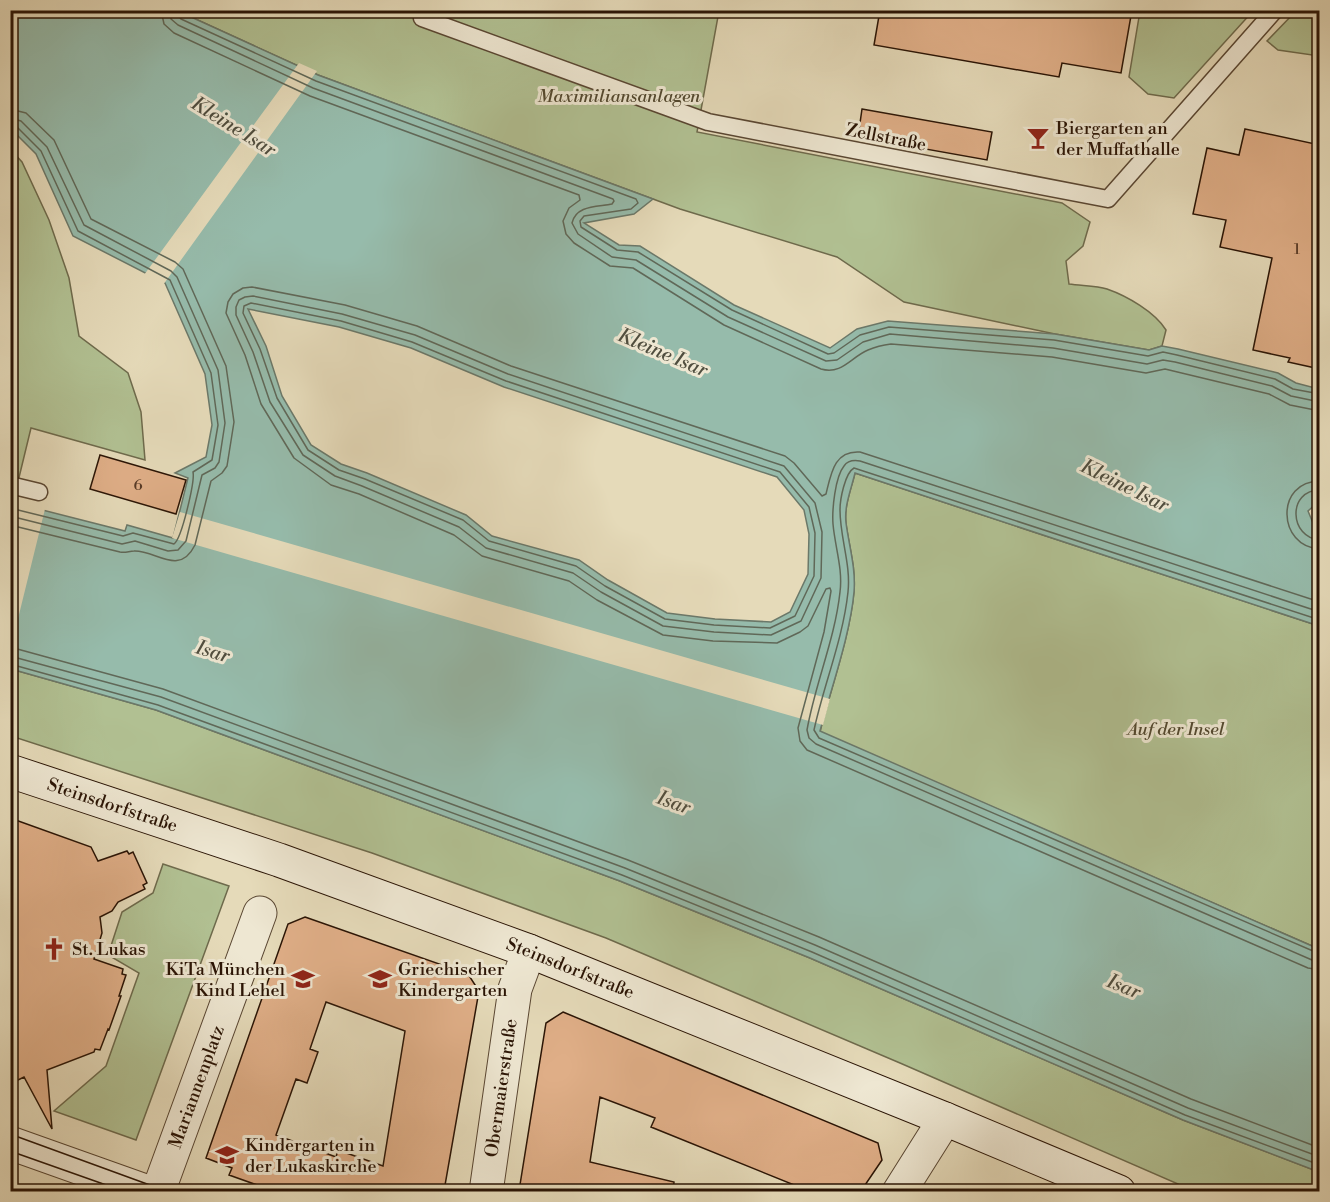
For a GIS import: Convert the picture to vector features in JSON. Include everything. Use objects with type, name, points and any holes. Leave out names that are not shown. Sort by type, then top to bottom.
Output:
[{"type":"main road","name":"Steinsdorfstraße","points":[[10,771],[279,860],[529,951],[1119,1191]]},
{"type":"main road","name":"Mariannenplatz","points":[[158,1191],[260,913]]},
{"type":"main road","name":"Obermaierstraße","points":[[486,1191],[515,989],[529,951]]},
{"type":"main road","points":[[899,1191],[945,1119]]},
{"type":"main road","points":[[10,1143],[148,1191]]},
{"type":"lane","name":"Zellstraße","points":[[422,18],[708,122],[1108,199],[1275,10]]},
{"type":"lane","points":[[10,485],[39,492]]},
{"type":"green space","points":[[1140,10],[1253,11],[1174,98],[1148,94],[1129,77]]},
{"type":"green space","name":"Maximiliansanlagen","points":[[178,11],[719,11],[697,132],[1062,203],[1090,222],[1083,246],[1066,261],[1069,284],[1107,289],[1140,305],[1166,330],[1162,346],[1149,350],[1055,334],[904,302],[837,257],[680,209],[318,75]]},
{"type":"green space","points":[[1296,11],[1319,11],[1319,56],[1278,50],[1267,41]]},
{"type":"green space","points":[[11,150],[22,162],[49,220],[69,278],[79,336],[128,373],[141,412],[145,460],[31,428],[15,494],[11,493]]},
{"type":"green space","name":"Auf der Insel","points":[[855,473],[1319,626],[1319,949],[820,732],[852,609],[854,574],[846,517]]},
{"type":"green space","points":[[11,669],[156,710],[620,881],[810,958],[1183,1120],[1319,1172],[1319,1191],[1194,1191],[606,938],[372,853],[11,736]]},
{"type":"green space","points":[[163,864],[229,886],[136,1140],[54,1111],[106,1066],[139,973],[108,955],[122,912],[153,893]]},
{"type":"water","points":[[10,11],[178,11],[318,75],[653,199],[634,214],[584,223],[619,245],[640,246],[734,305],[830,348],[857,329],[888,321],[1055,334],[1149,350],[1162,346],[1178,349],[1278,373],[1296,383],[1319,389],[1319,504],[1317,503],[1308,511],[1313,523],[1319,528],[1319,626],[855,473],[846,517],[854,574],[852,609],[820,731],[1319,949],[1319,1172],[1183,1120],[810,958],[620,881],[156,710],[11,669],[11,502],[125,531],[127,525],[173,538],[188,478],[175,473],[206,457],[212,425],[205,374],[165,283],[73,236],[36,154],[11,129]],"holes":[[[248,309],[339,327],[411,348],[504,387],[777,477],[804,510],[809,534],[808,574],[790,612],[771,622],[715,619],[667,613],[608,580],[579,560],[492,536],[466,515],[341,464],[311,445],[282,396],[266,346]]]},
{"type":"pier","points":[[299,63],[317,71],[163,285],[144,275]]},
{"type":"pier","points":[[18,502],[45,509],[11,647],[11,530]]},
{"type":"pier","points":[[180,512],[830,699],[823,725],[172,538]]},
{"type":"building","points":[[880,10],[1132,10],[1121,73],[1062,63],[1059,77],[874,45]]},
{"type":"building","points":[[862,109],[992,132],[987,160],[858,137]]},
{"type":"building","points":[[1245,129],[1320,145],[1320,369],[1288,362],[1290,358],[1253,350],[1272,258],[1220,247],[1226,220],[1193,214],[1207,148],[1239,155]]},
{"type":"building","points":[[100,455],[186,480],[176,514],[90,489]]},
{"type":"building","name":"St. Lukas","points":[[10,818],[91,847],[98,861],[127,851],[129,854],[133,852],[147,883],[143,885],[145,889],[118,902],[112,911],[100,917],[102,933],[94,959],[123,969],[122,974],[126,975],[119,996],[121,996],[100,1050],[95,1049],[94,1052],[47,1070],[52,1129],[24,1077],[10,1084]]},
{"type":"building","points":[[305,917],[468,974],[479,991],[444,1191],[274,1191],[229,1175],[232,1168],[206,1158],[288,924]],"holes":[[[326,1002],[405,1031],[383,1166],[338,1150],[336,1157],[276,1135],[296,1079],[307,1083],[318,1052],[310,1049]]]},
{"type":"building","points":[[563,1012],[878,1143],[882,1160],[861,1191],[809,1191],[651,1127],[655,1118],[600,1097],[590,1162],[674,1182],[673,1191],[519,1191],[546,1023]]},
{"type":"tram line","points":[[10,1134],[169,1192]]},
{"type":"tram line","points":[[10,1151],[126,1192]]},
{"type":"place","name":"Biergarten an der Muffathalle","points":[[1038,138]]},
{"type":"place","name":"St. Lukas","points":[[54,949]]},
{"type":"place","name":"KiTa München Kind Lehel","points":[[303,979]]},
{"type":"place","name":"Griechischer Kindergarten","points":[[380,979]]},
{"type":"place","name":"Kindergarten in der Lukaskirche","points":[[227,1155]]},
{"type":"water label","name":"Kleine Isar","points":[[234,126]]},
{"type":"water label","name":"Kleine Isar","points":[[663,352]]},
{"type":"water label","name":"Kleine Isar","points":[[1125,485]]},
{"type":"water label","name":"Isar","points":[[213,651]]},
{"type":"water label","name":"Isar","points":[[674,802]]},
{"type":"water label","name":"Isar","points":[[1124,986]]}]
